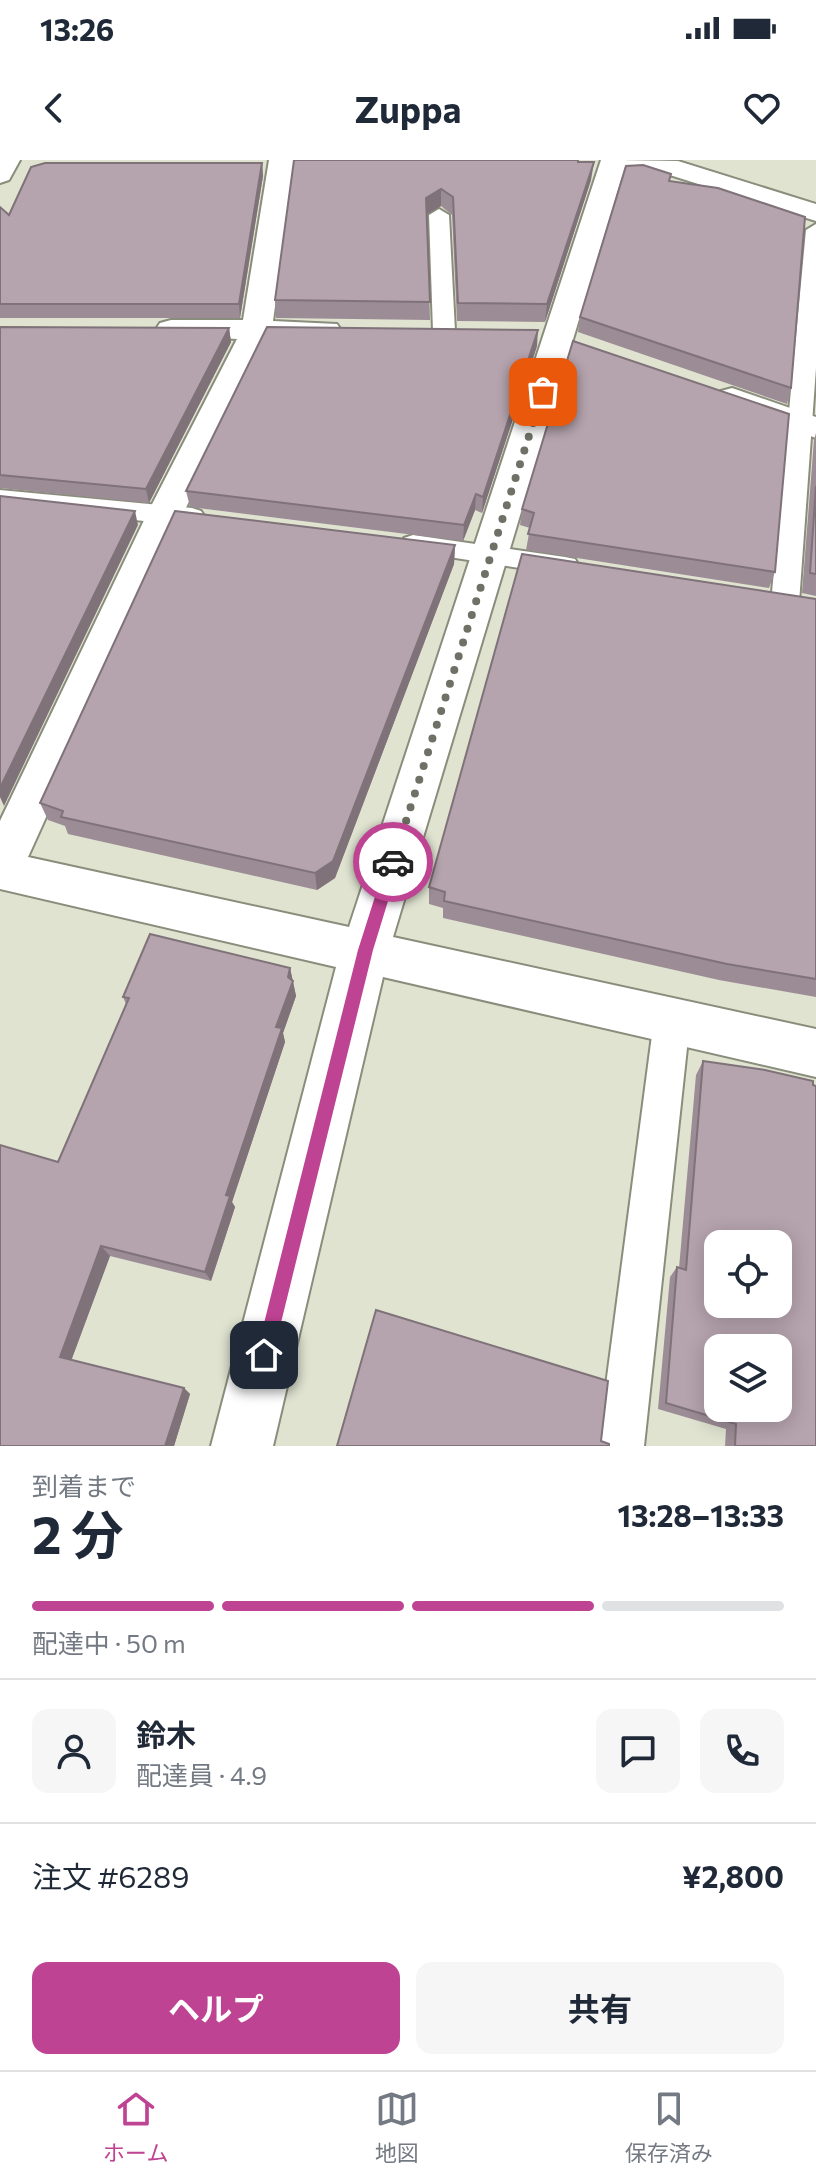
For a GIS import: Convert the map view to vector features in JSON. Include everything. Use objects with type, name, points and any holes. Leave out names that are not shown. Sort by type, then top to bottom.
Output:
[{"type":"street","points":[[0,175],[7,160]]},
{"type":"street","points":[[282,160],[257,329],[165,514],[0,869],[816,1053]]},
{"type":"street","points":[[242,1446],[365,950],[614,160]]},
{"type":"street","points":[[631,160],[678,169],[816,213]]},
{"type":"street","points":[[717,160],[816,191]]},
{"type":"street","points":[[136,329],[351,330]]},
{"type":"street","points":[[413,331],[476,331]]},
{"type":"street","points":[[711,391],[808,425]]},
{"type":"lane","points":[[439,215],[444,331]]},
{"type":"lane","points":[[785,603],[808,425],[816,230]]},
{"type":"lane","points":[[0,498],[212,520]]},
{"type":"lane","points":[[382,541],[583,569]]},
{"type":"lane","points":[[754,598],[816,608]]},
{"type":"lane","points":[[621,1446],[672,1020]]},
{"type":"building","points":[[294,160],[594,162],[547,304],[458,303],[453,197],[441,189],[426,198],[430,302],[275,300]]},
{"type":"building","points":[[45,163],[262,163],[239,304],[0,304],[0,207],[9,215],[31,167]]},
{"type":"building","points":[[643,165],[671,174],[669,181],[718,188],[805,217],[791,388],[580,317],[626,166]]},
{"type":"building","points":[[0,327],[229,328],[146,489],[0,475]]},
{"type":"building","points":[[267,327],[538,330],[483,497],[476,494],[464,525],[186,491]]},
{"type":"building","points":[[573,341],[789,414],[775,572],[528,534],[534,513],[522,509]]},
{"type":"building","points":[[816,486],[816,574],[810,573]]},
{"type":"building","points":[[0,496],[135,511],[0,788]]},
{"type":"building","points":[[175,511],[455,545],[333,861],[315,873],[61,817],[63,811],[40,803]]},
{"type":"building","points":[[522,554],[816,599],[816,979],[727,964],[444,901],[445,892],[429,887]]},
{"type":"building","points":[[150,934],[290,968],[288,977],[293,981],[276,1027],[282,1028],[226,1195],[230,1196],[205,1272],[101,1246],[60,1357],[184,1388],[165,1446],[0,1446],[0,1145],[58,1162],[129,998],[123,997]]},
{"type":"building","points":[[703,1061],[813,1081],[816,1086],[816,1446],[735,1446],[736,1424],[729,1422],[792,1422],[792,1334],[704,1334],[704,1414],[666,1403],[677,1267],[686,1270]]},
{"type":"building","points":[[376,1310],[608,1381],[601,1441],[609,1446],[337,1446]]},
{"type":"way so far","points":[[393,862],[543,392]]},
{"type":"route","points":[[264,1355],[365,950],[393,862]]}]
